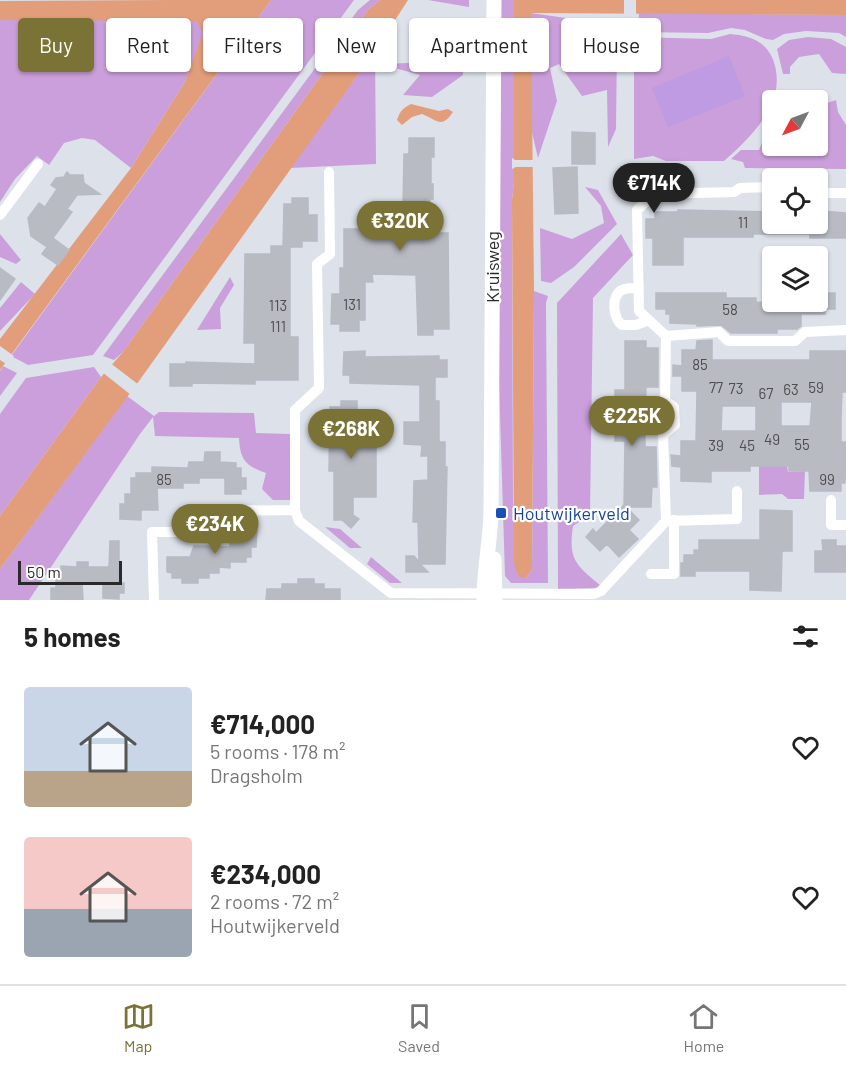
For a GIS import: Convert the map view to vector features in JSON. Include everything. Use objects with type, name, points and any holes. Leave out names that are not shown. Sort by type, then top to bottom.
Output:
[{"type":"street","name":"Kruisweg","points":[[490,597],[495,564],[490,535],[494,0]]},
{"type":"street","points":[[0,215],[38,164]]},
{"type":"street","points":[[329,172],[330,254],[317,264],[319,388],[295,410],[295,510],[299,521],[391,597],[594,594],[601,591],[670,520],[737,519],[737,491]]},
{"type":"street","points":[[762,187],[740,188],[734,192],[654,194],[637,210],[639,310],[666,336],[719,332],[728,341],[795,341],[806,332],[846,330]]},
{"type":"street","points":[[828,193],[846,193]]},
{"type":"street","points":[[639,288],[620,291],[615,300],[616,316],[622,325],[636,325],[649,320]]},
{"type":"street","points":[[651,574],[674,574],[663,435],[675,425],[674,407],[665,401],[666,336]]},
{"type":"street","points":[[831,500],[831,525],[846,525]]},
{"type":"street","points":[[154,600],[152,532],[188,532],[188,511],[295,510]]},
{"type":"shaded area","points":[[271,0],[354,0],[341,18],[315,18],[315,53],[303,69],[303,18],[258,18]]},
{"type":"shaded area","points":[[271,0],[258,18],[203,18],[203,33],[197,21],[191,21],[191,18],[106,18],[106,21],[94,20],[94,18],[18,18],[18,20],[0,20],[0,1]]},
{"type":"shaded area","points":[[370,0],[380,0],[362,18],[352,18]]},
{"type":"shaded area","points":[[380,0],[408,0],[396,18],[362,18]]},
{"type":"shaded area","points":[[428,0],[469,0],[469,7]]},
{"type":"shaded area","points":[[501,0],[514,0],[514,18],[501,18]]},
{"type":"shaded area","points":[[514,0],[846,0],[846,15],[531,13],[531,18],[514,18]]},
{"type":"shaded area","points":[[531,13],[566,18],[561,18],[561,67],[559,64],[550,68],[557,101],[538,158],[531,128],[531,72],[549,72],[549,18],[531,18]]},
{"type":"shaded area","points":[[639,13],[846,15],[846,37],[839,33],[806,31],[784,34],[773,40],[745,30],[731,28],[708,33],[661,32],[661,18],[639,18]]},
{"type":"shaded area","points":[[94,19],[106,19],[106,72],[189,72],[185,82],[131,168],[95,140],[82,138],[64,143],[49,165],[37,156],[15,179],[0,202],[0,20],[18,20],[18,72],[94,72]]},
{"type":"shaded area","points":[[191,21],[198,21],[203,36],[191,67]]},
{"type":"shaded area","points":[[203,33],[203,72],[218,72],[0,370],[0,339],[131,168],[185,82],[189,72],[191,72],[191,66]]},
{"type":"shaded area","points":[[730,34],[747,37],[764,46],[773,60],[777,78],[776,90],[762,90],[762,121],[758,127],[724,161],[666,161],[653,156],[634,159],[634,72],[661,72],[661,38],[711,39]]},
{"type":"shaded area","points":[[808,37],[831,39],[846,47],[846,74],[832,73],[819,54],[799,57],[790,67],[790,74],[783,74],[777,49],[789,40]]},
{"type":"shaded area","points":[[729,56],[745,96],[668,127],[652,88]]},
{"type":"shaded area","points":[[397,63],[409,63],[409,72],[397,69]]},
{"type":"shaded area","points":[[315,68],[315,72],[324,72],[123,352],[114,360],[103,356]]},
{"type":"shaded area","points":[[218,72],[301,72],[93,355],[28,365],[11,356]]},
{"type":"shaded area","points":[[324,72],[360,72],[139,381],[0,569],[0,516],[101,377],[123,352]]},
{"type":"shaded area","points":[[360,72],[375,72],[376,164],[290,168]]},
{"type":"shaded area","points":[[409,72],[463,72],[463,75],[432,97],[403,95],[420,75]]},
{"type":"shaded area","points":[[500,72],[514,72],[513,502],[526,578],[532,569],[534,291],[548,296],[546,303],[548,583],[511,583],[505,576],[496,285]]},
{"type":"shaded area","points":[[514,72],[532,72],[534,291],[532,569],[526,578],[521,578],[514,562],[512,200]]},
{"type":"shaded area","points":[[565,72],[617,72],[616,129],[608,147],[607,90],[582,96]]},
{"type":"shaded area","points":[[836,100],[838,112],[846,125],[846,169],[745,168],[743,162],[731,159],[741,150],[759,150],[762,143],[762,156],[828,156],[828,103]]},
{"type":"shaded area","points":[[411,104],[439,111],[448,109],[453,112],[442,122],[422,114],[412,117],[402,125],[397,120],[398,117],[402,110]]},
{"type":"shaded area","points":[[585,187],[598,190],[617,224],[574,267],[551,283],[541,281],[540,228],[572,239],[604,223],[601,206]]},
{"type":"shaded area","points":[[0,234],[21,260],[16,264],[0,257]]},
{"type":"shaded area","points":[[621,234],[633,255],[593,298],[590,515],[573,526],[572,537],[573,554],[576,561],[585,573],[601,586],[599,588],[558,589],[557,303]]},
{"type":"shaded area","points":[[230,277],[234,285],[220,308],[221,329],[197,330]]},
{"type":"shaded area","points":[[21,282],[35,294],[0,331],[0,308]]},
{"type":"shaded area","points":[[3,366],[17,373],[0,396],[0,371]]},
{"type":"shaded area","points":[[94,367],[101,377],[0,516],[0,414],[26,378]]},
{"type":"shaded area","points":[[127,396],[154,416],[159,412],[254,413],[256,433],[290,434],[290,500],[273,500],[262,489],[266,473],[253,468],[245,461],[239,438],[155,436],[153,417],[29,600],[0,600],[0,569]]},
{"type":"shaded area","points":[[759,466],[787,466],[788,472],[805,471],[804,499],[788,499],[782,494],[759,495]]},
{"type":"shaded area","points":[[325,527],[340,529],[362,548],[350,548]]},
{"type":"shaded area","points":[[371,557],[402,583],[390,583],[367,564]]},
{"type":"pier","points":[[624,0],[636,0],[636,16],[624,16]]},
{"type":"pier","points":[[512,158],[533,160],[533,167],[512,169]]},
{"type":"pier","points":[[0,346],[14,356],[8,365],[0,360]]},
{"type":"pier","points":[[109,362],[139,385],[131,395],[102,372]]},
{"type":"building","points":[[572,132],[595,133],[595,164],[572,164]]},
{"type":"building","points":[[409,138],[434,138],[434,157],[431,157],[433,199],[430,199],[430,226],[432,226],[432,233],[448,233],[449,329],[433,329],[433,335],[418,335],[416,275],[372,274],[373,282],[365,282],[365,320],[359,320],[359,331],[340,331],[340,324],[331,324],[332,294],[340,294],[340,268],[344,268],[344,229],[396,229],[396,206],[403,206],[404,154],[409,154]]},
{"type":"building","points":[[577,167],[578,213],[555,214],[553,168]]},
{"type":"building","points":[[67,172],[70,175],[83,175],[84,183],[100,194],[77,195],[67,209],[72,212],[53,238],[69,250],[58,265],[42,254],[47,247],[31,236],[28,218],[39,203],[45,207],[57,189],[51,185],[56,178],[64,177]]},
{"type":"building","points":[[292,198],[308,198],[308,215],[317,215],[317,241],[302,241],[302,247],[290,247],[290,337],[298,337],[298,380],[255,380],[255,384],[192,383],[192,386],[170,386],[170,364],[186,364],[186,362],[255,364],[255,343],[244,343],[245,254],[271,254],[271,246],[283,246],[284,204],[292,204]]},
{"type":"building","points":[[678,210],[762,212],[762,234],[753,234],[753,237],[683,237],[683,265],[653,265],[653,238],[646,238],[646,219],[655,219],[655,212],[678,212]]},
{"type":"building","points":[[828,212],[846,213],[846,238],[810,238],[810,234],[828,234]]},
{"type":"building","points":[[0,268],[15,279],[0,300]]},
{"type":"building","points":[[656,293],[726,293],[726,298],[756,298],[756,302],[762,302],[762,312],[825,312],[825,314],[801,314],[801,326],[797,329],[777,329],[777,333],[731,333],[721,325],[697,326],[697,324],[670,323],[670,314],[666,314],[666,309],[656,309]]},
{"type":"building","points":[[828,293],[835,293],[835,309],[828,309]]},
{"type":"building","points":[[712,340],[712,360],[810,360],[810,351],[846,351],[846,392],[842,392],[841,442],[846,442],[846,473],[845,483],[841,483],[841,491],[810,491],[809,471],[789,471],[789,466],[750,466],[750,471],[711,471],[711,482],[681,481],[681,467],[672,466],[671,455],[681,456],[681,441],[696,441],[697,391],[682,391],[682,376],[673,376],[673,365],[682,366],[682,350],[696,350],[697,341]],"holes":[[[781,402],[812,402],[810,426],[781,426]],[[722,406],[756,406],[756,431],[721,431]]]},
{"type":"building","points":[[625,341],[646,341],[646,348],[658,348],[658,387],[646,387],[645,425],[645,447],[656,447],[657,487],[652,487],[651,507],[626,507],[639,520],[629,530],[638,539],[619,557],[607,544],[600,551],[586,537],[593,529],[596,533],[624,505],[625,441],[615,441],[615,390],[625,390]]},
{"type":"building","points":[[365,351],[365,357],[439,356],[439,360],[447,360],[447,377],[435,377],[435,401],[439,401],[439,442],[445,442],[445,467],[447,467],[445,564],[420,564],[428,572],[406,572],[406,556],[414,556],[419,562],[418,522],[413,522],[414,481],[428,480],[428,456],[421,456],[422,445],[404,444],[404,422],[420,422],[420,385],[350,383],[350,375],[343,375],[344,352]]},
{"type":"building","points":[[341,401],[357,401],[357,425],[376,425],[376,497],[353,497],[353,515],[359,519],[351,528],[342,520],[334,520],[334,471],[329,471],[330,407],[341,407]]},
{"type":"building","points":[[205,452],[220,452],[220,462],[236,463],[236,468],[241,468],[241,478],[246,478],[246,489],[241,489],[241,494],[225,494],[225,478],[199,478],[199,483],[183,483],[183,488],[157,488],[158,510],[141,510],[141,520],[120,519],[120,504],[125,504],[125,494],[131,494],[131,478],[136,478],[136,473],[152,473],[152,467],[188,468],[189,462],[204,462]]},
{"type":"building","points":[[760,510],[792,511],[792,551],[782,551],[781,591],[750,590],[750,571],[695,571],[695,576],[681,576],[681,563],[684,563],[684,555],[694,555],[694,550],[699,550],[699,540],[760,540]]},
{"type":"building","points":[[236,520],[251,520],[251,531],[257,531],[256,547],[251,547],[251,557],[246,557],[246,562],[230,562],[230,568],[219,567],[219,573],[209,573],[209,578],[198,578],[198,583],[182,583],[182,578],[172,578],[172,573],[167,572],[167,557],[190,557],[194,546],[230,547],[230,526],[236,526]]},
{"type":"building","points":[[822,540],[836,540],[836,546],[846,546],[846,572],[815,572],[815,551],[823,551]]},
{"type":"building","points":[[110,541],[119,541],[119,583],[124,583],[124,593],[119,593],[119,599],[103,598],[103,582],[82,582],[83,600],[51,600],[51,588],[56,588],[56,572],[61,572],[61,566],[77,567],[77,562],[88,562],[88,567],[109,567]]},
{"type":"building","points":[[298,579],[314,579],[314,584],[324,584],[324,589],[340,589],[340,600],[266,600],[267,589],[282,589],[282,584],[298,584]]},
{"type":"place","name":"Houtwijkerveld","points":[[501,513]]}]
